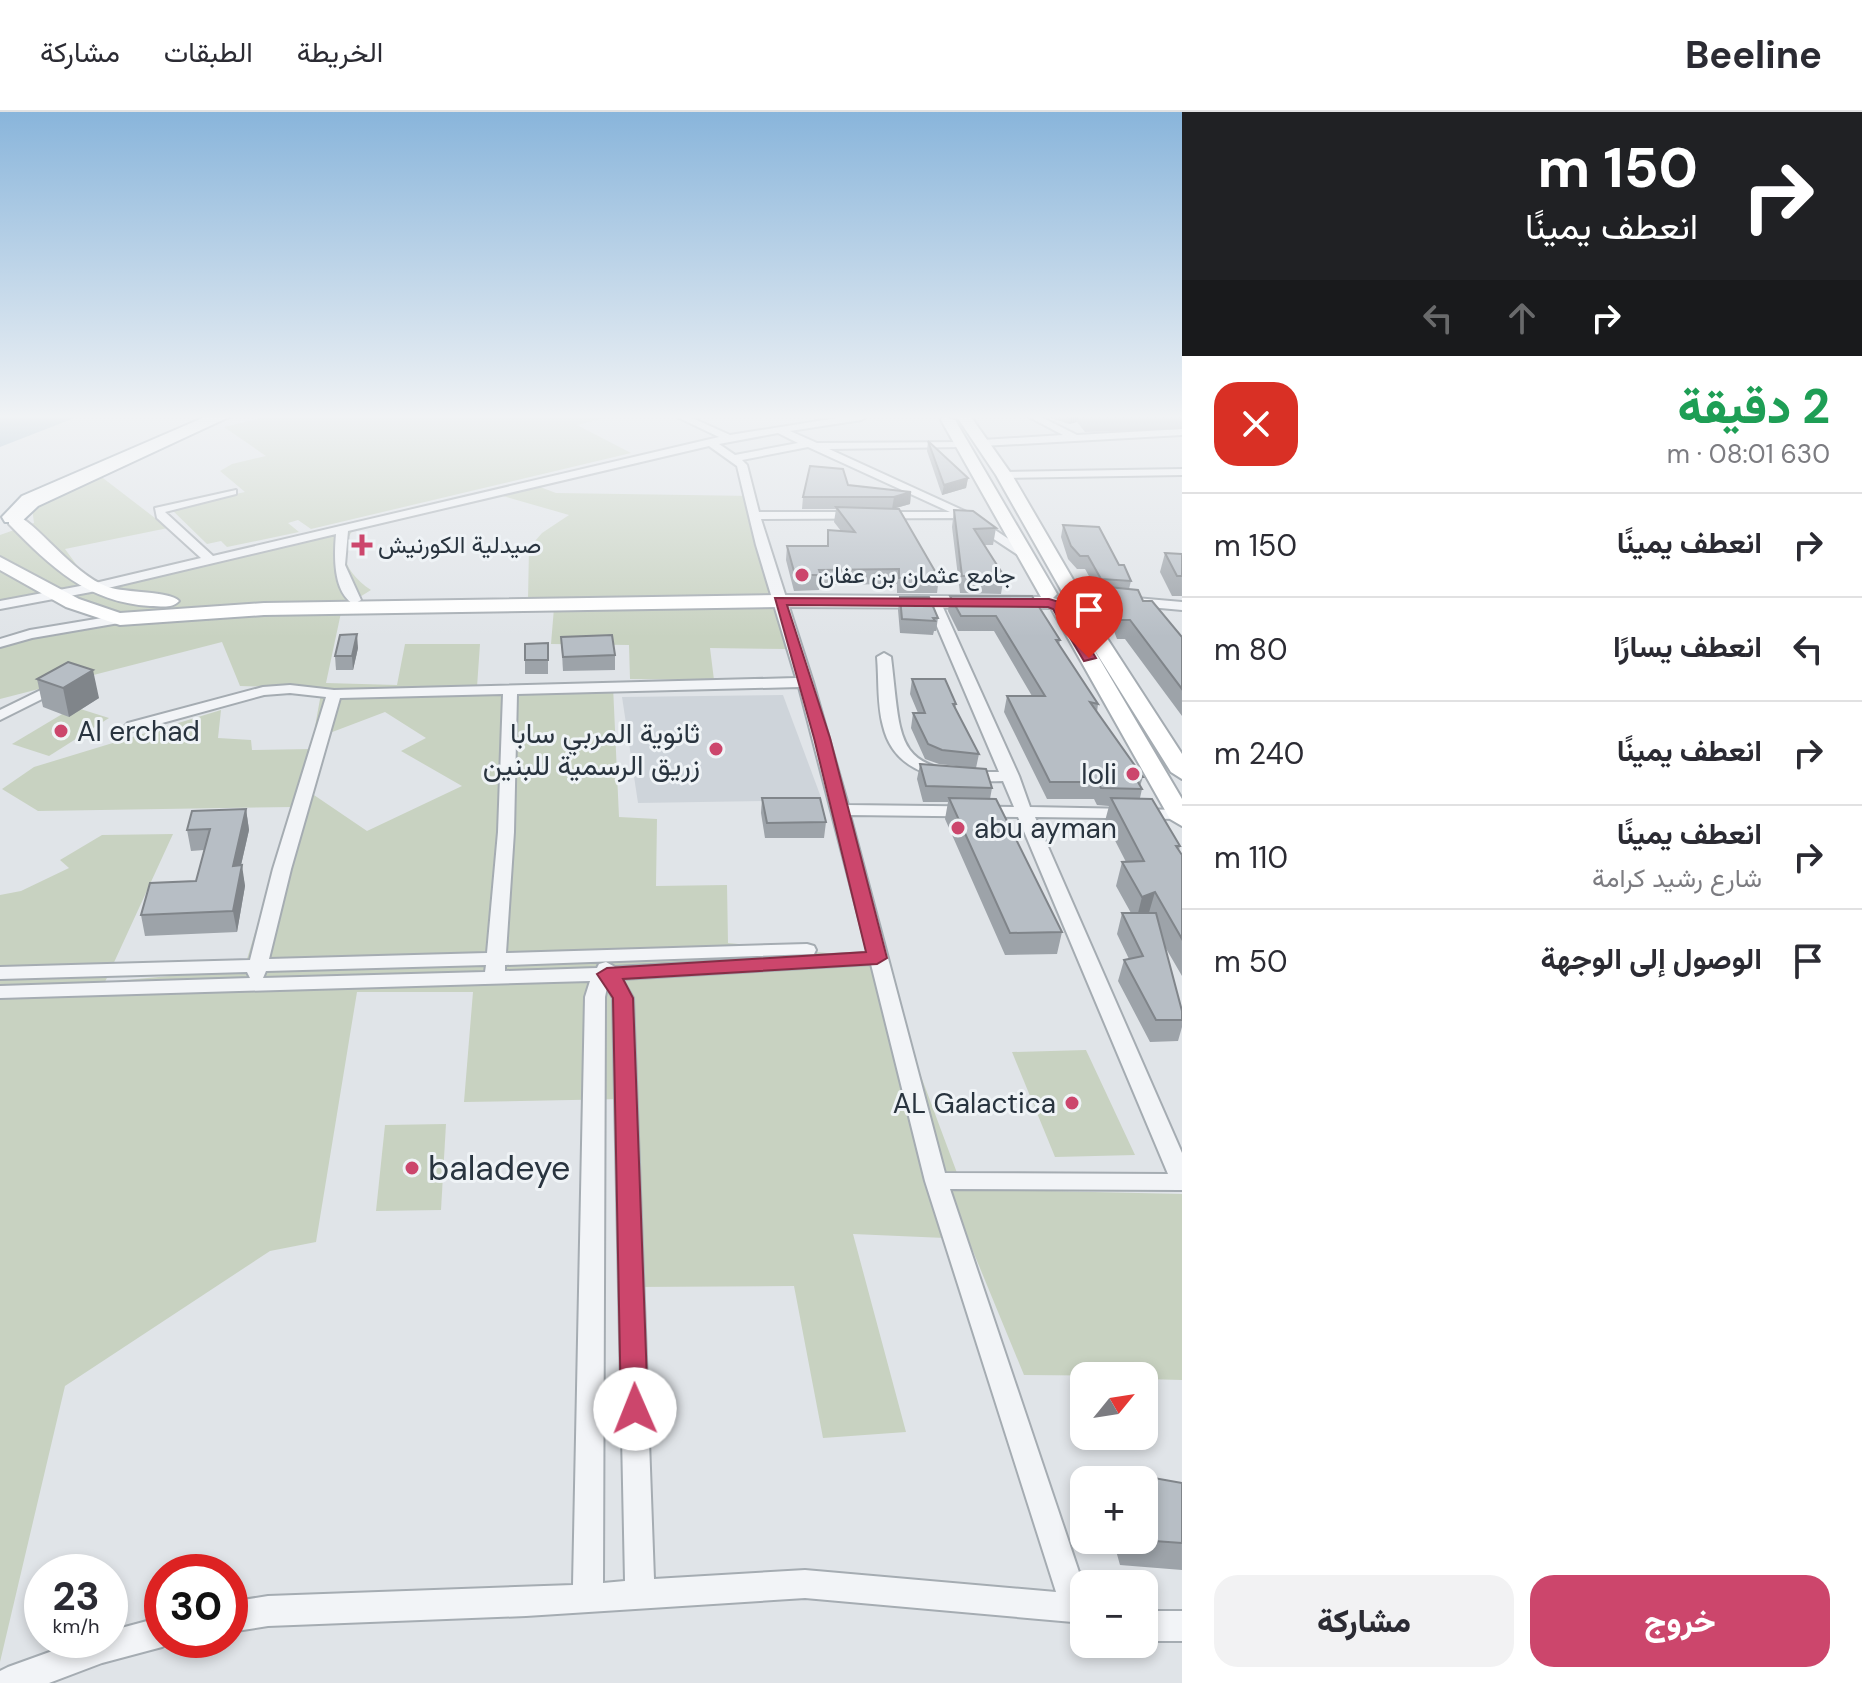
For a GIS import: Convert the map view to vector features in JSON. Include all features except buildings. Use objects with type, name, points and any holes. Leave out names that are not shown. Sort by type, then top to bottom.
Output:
[{"type":"highway","points":[[7,521],[22,506],[52,490]]},
{"type":"street","points":[[0,605],[91,588],[509,490]]},
{"type":"street","points":[[750,490],[778,598],[806,682],[936,1181],[1070,1578]]},
{"type":"street","points":[[910,490],[967,516],[1022,552]]},
{"type":"street","points":[[987,490],[1022,552],[1064,600],[1182,772]]},
{"type":"street","points":[[840,810],[1180,816],[1064,600],[1011,490]]},
{"type":"street","points":[[209,559],[161,516],[159,510],[232,492]]},
{"type":"street","points":[[757,515],[967,516]]},
{"type":"street","points":[[7,521],[71,577],[91,588],[152,601],[778,598],[1064,600],[1182,606]]},
{"type":"street","points":[[342,530],[339,565],[354,600]]},
{"type":"street","points":[[0,562],[57,595],[97,613],[120,619]]},
{"type":"street","points":[[1,634],[30,634],[120,619],[264,609],[778,598],[934,603],[1064,600],[1182,615]]},
{"type":"street","points":[[934,603],[1011,776],[1024,814],[1182,1180],[936,1181]]},
{"type":"street","points":[[79,625],[97,613]]},
{"type":"street","points":[[884,657],[891,729],[907,757],[920,767],[949,776],[1011,776]]},
{"type":"street","points":[[133,726],[263,691],[290,689],[334,694],[806,682]]},
{"type":"street","points":[[496,968],[510,691]]},
{"type":"street","points":[[0,716],[43,693]]},
{"type":"street","points":[[256,976],[282,869],[334,694]]},
{"type":"street","points":[[0,992],[256,976],[605,966],[875,952]]},
{"type":"street","points":[[605,966],[621,991],[625,1037],[640,1595]]},
{"type":"street","points":[[588,1598],[595,997],[605,966]]},
{"type":"street","points":[[0,973],[256,976]]},
{"type":"street","points":[[248,1614],[805,1584],[1070,1607]]},
{"type":"street","points":[[1158,1626],[1182,1626]]},
{"type":"street","points":[[8,1683],[102,1648],[144,1637]]},
{"type":"shaded area","name":"ثانوية المربي سابا زريق الرسمية للبنين","points":[[783,695],[822,800],[638,803],[622,697]]},
{"type":"green space","points":[[68,490],[119,490],[168,528],[65,549],[92,586],[353,530],[345,548],[347,564],[356,578],[371,590],[342,608],[326,683],[397,685],[405,644],[480,644],[477,687],[613,686],[619,817],[657,819],[656,886],[727,885],[728,943],[877,958],[963,1189],[1182,1194],[1182,1380],[1158,1379],[1158,1362],[1070,1362],[1070,1375],[1024,1375],[968,1239],[853,1234],[906,1432],[823,1438],[794,1286],[631,1287],[622,1099],[464,1102],[473,992],[357,992],[316,1242],[270,1251],[65,1386],[0,1662],[0,895],[21,891],[69,868],[60,860],[102,835],[173,834],[105,982],[244,969],[293,807],[38,811],[2,789],[34,767],[221,710],[218,738],[251,740],[252,750],[311,749],[322,688],[240,686],[222,642],[0,699],[0,645],[101,619],[53,592],[0,603],[0,535],[34,523],[32,508]],"holes":[[[385,712],[426,738],[401,751],[462,786],[367,831],[311,793],[327,734]]]},
{"type":"green space","points":[[243,490],[474,490],[311,529],[298,520],[288,523],[299,532],[227,547],[221,541],[207,544],[170,508],[245,492]]},
{"type":"green space","points":[[526,490],[549,490],[556,493],[754,496],[783,600],[528,600],[529,548],[542,533],[569,515],[503,496]]},
{"type":"green space","points":[[554,608],[778,609],[787,649],[710,648],[714,680],[630,679],[629,645],[551,644]]},
{"type":"green space","name":"Al erchad","points":[[74,707],[109,718],[49,756],[12,744]]},
{"type":"green space","name":"AL Galactica","points":[[1086,1050],[1135,1155],[1055,1157],[1012,1052]]},
{"type":"green space","name":"baladeye","points":[[446,1124],[441,1210],[376,1211],[385,1125]]},
{"type":"place","name":"صيدلية الكورنيش","points":[[362,545]]},
{"type":"place","name":"جامع عثمان بن عفان","points":[[802,575]]},
{"type":"place","name":"Al erchad","points":[[61,731]]},
{"type":"place","name":"ثانوية المربي سابا زريق الرسمية للبنين","points":[[716,749]]},
{"type":"place","name":"loli","points":[[1133,774]]},
{"type":"place","name":"abu ayman","points":[[958,828]]},
{"type":"place","name":"AL Galactica","points":[[1072,1103]]},
{"type":"place","name":"baladeye","points":[[412,1168]]},
{"type":"route","points":[[635,1409],[623,998],[618,985],[607,974],[877,958],[822,738],[779,601],[1049,603],[1059,606],[1089,658]]}]
